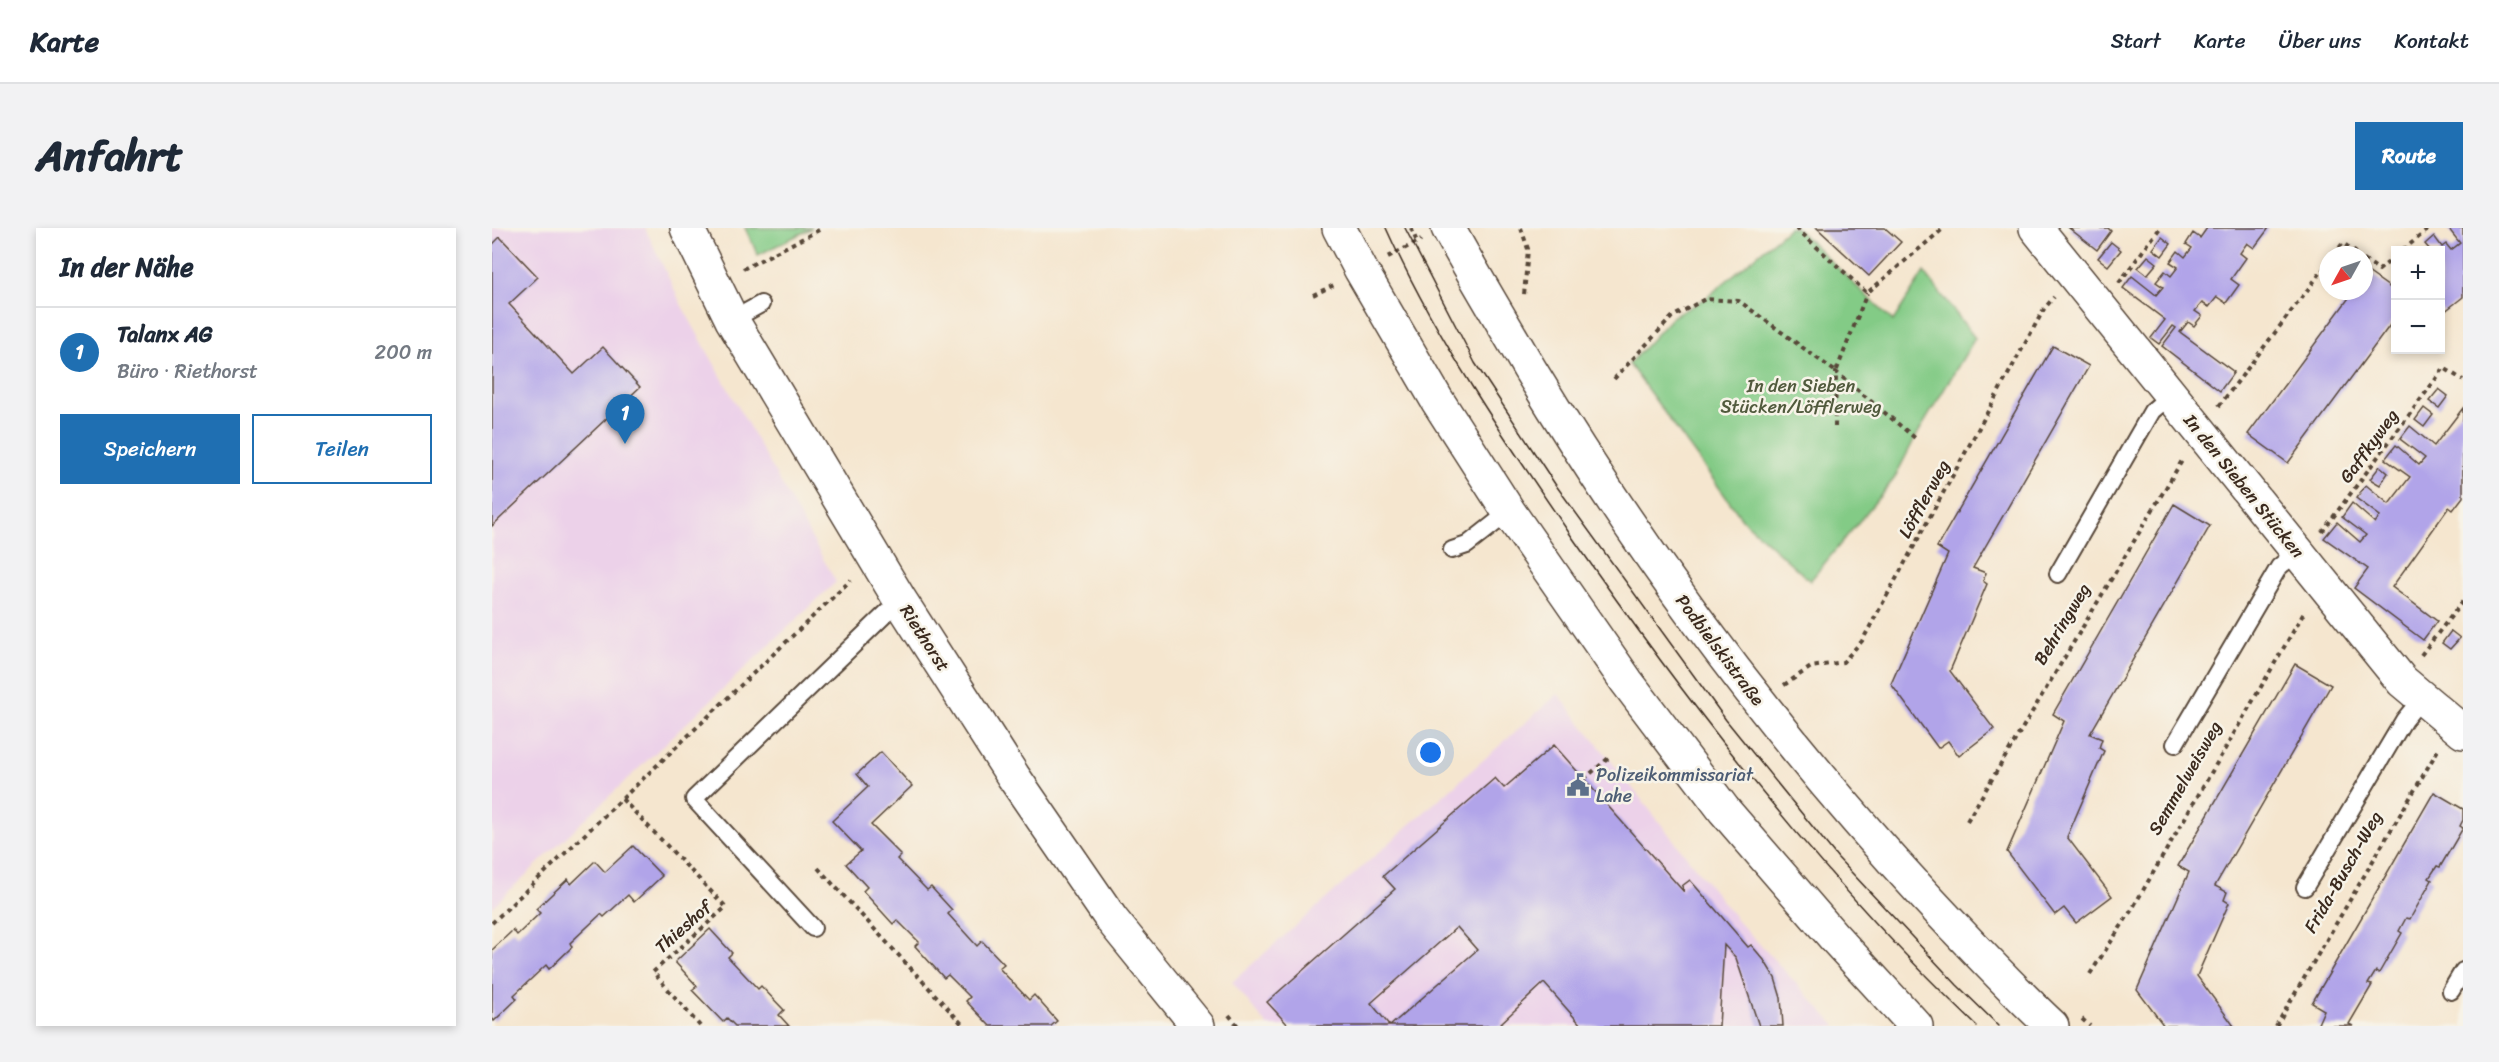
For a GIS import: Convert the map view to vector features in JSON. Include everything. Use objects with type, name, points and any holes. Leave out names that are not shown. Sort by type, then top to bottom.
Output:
[{"type":"main road","name":"Riethorst","points":[[687,228],[732,320],[900,600],[1077,872],[1112,920],[1198,1026]]},
{"type":"main road","points":[[1339,228],[1437,400],[1509,512],[1626,682],[1724,810],[1834,938],[1916,1026]]},
{"type":"main road","name":"Podbielskistraße","points":[[1448,228],[1470,269],[1585,460],[1693,616],[1753,696],[1864,830],[1953,926],[2065,1020]]},
{"type":"main road","name":"In den Sieben Stücken","points":[[2036,228],[2171,395],[2192,444],[2300,555],[2451,740]]},
{"type":"lane","points":[[732,320],[761,304]]},
{"type":"lane","name":"Behringweg","points":[[2058,574],[2152,411],[2171,395]]},
{"type":"lane","points":[[1452,550],[1467,544],[1509,512]]},
{"type":"lane","name":"Semmelweisweg","points":[[2175,744],[2279,567],[2300,555]]},
{"type":"lane","points":[[813,928],[694,799],[900,600]]},
{"type":"lane","name":"Frida-Busch-Weg","points":[[2305,887],[2404,720],[2412,690]]},
{"type":"lane","points":[[2451,991],[2463,971]]},
{"type":"path","points":[[743,268],[823,228]]},
{"type":"path","points":[[1386,258],[1416,243],[1411,228]]},
{"type":"path","points":[[1521,228],[1528,249],[1524,303]]},
{"type":"path","points":[[1796,228],[1867,293]]},
{"type":"path","points":[[1835,427],[1836,372],[1867,293],[1944,228]]},
{"type":"path","points":[[2100,307],[2160,228]]},
{"type":"path","points":[[2408,246],[2430,228]]},
{"type":"path","points":[[2373,265],[2379,270],[2391,260]]},
{"type":"path","name":"Behringweg","points":[[1967,821],[2192,444],[2319,275]]},
{"type":"path","points":[[1313,296],[1340,282]]},
{"type":"path","name":"Löfflerweg","points":[[1781,687],[1811,667],[1843,662],[1862,641],[2043,309],[2056,295]]},
{"type":"path","points":[[1614,379],[1672,317],[1705,299],[1739,301],[1836,372],[1915,438]]},
{"type":"path","name":"Gaffkyweg","points":[[2300,555],[2444,368],[2463,380]]},
{"type":"path","points":[[492,923],[852,579]]},
{"type":"path","points":[[2412,690],[2463,601]]},
{"type":"path","name":"Semmelweisweg","points":[[2090,974],[2131,911],[2307,608]]},
{"type":"path","name":"Frida-Busch-Weg","points":[[2276,1026],[2451,740]]},
{"type":"path","points":[[1584,779],[1611,756]]},
{"type":"path","name":"Thieshof","points":[[622,798],[726,907],[653,972],[700,1026]]},
{"type":"path","points":[[818,868],[964,1026]]},
{"type":"path","points":[[2065,1020],[2090,1026]]},
{"type":"shaded area","points":[[492,228],[645,228],[682,306],[836,582],[492,907]]},
{"type":"shaded area","points":[[1558,694],[1736,919],[1836,1026],[1268,1026],[1232,982]]},
{"type":"green space","points":[[745,228],[812,228],[758,255]]},
{"type":"green space","name":"In den Sieben Stücken/Löfflerweg","points":[[1789,228],[1796,228],[1893,321],[1924,272],[1975,338],[1915,438],[1894,479],[1810,581],[1742,519],[1629,364],[1672,317],[1705,299]]},
{"type":"building","points":[[1817,228],[1885,228],[1901,242],[1869,276]]},
{"type":"building","points":[[2069,228],[2108,228],[2111,231],[2097,250]]},
{"type":"building","points":[[2207,228],[2269,228],[2254,248],[2247,243],[2240,253],[2246,258],[2231,279],[2239,285],[2226,303],[2217,297],[2209,307],[2202,303],[2195,311],[2202,316],[2194,326],[2188,322],[2180,332],[2234,372],[2220,391],[2162,346],[2176,328],[2173,326],[2159,344],[2151,338],[2165,320],[2123,288],[2132,276],[2156,295],[2163,287],[2156,282],[2165,271],[2171,276],[2178,267],[2170,262],[2178,251],[2185,257],[2192,248],[2186,244],[2193,233],[2200,238]]},
{"type":"building","points":[[2448,228],[2463,228],[2463,297],[2445,311],[2443,246],[2446,244],[2451,250],[2460,243]]},
{"type":"building","points":[[2434,236],[2441,246],[2427,246],[2425,244]]},
{"type":"building","points":[[500,237],[538,277],[509,304],[574,374],[603,347],[640,387],[492,526],[492,245]]},
{"type":"building","points":[[2162,237],[2171,244],[2162,256],[2153,249]]},
{"type":"building","points":[[2111,242],[2121,250],[2108,266],[2098,258]]},
{"type":"building","points":[[2148,256],[2157,263],[2147,275],[2138,268]]},
{"type":"building","points":[[2373,276],[2391,288],[2391,324],[2288,463],[2248,434],[2347,300],[2373,300]]},
{"type":"building","points":[[2053,346],[2089,366],[1973,568],[1986,573],[1983,581],[1987,584],[1950,671],[1994,729],[1959,756],[1948,741],[1938,748],[1891,684],[1948,554],[1937,547]]},
{"type":"building","points":[[2439,389],[2448,396],[2439,408],[2429,401]]},
{"type":"building","points":[[2424,408],[2433,415],[2424,427],[2415,420]]},
{"type":"building","points":[[2463,408],[2463,497],[2453,510],[2449,507],[2392,587],[2437,621],[2423,640],[2354,588],[2368,569],[2324,538],[2337,522],[2360,542],[2366,535],[2342,517],[2352,503],[2375,523],[2380,516],[2356,498],[2366,485],[2389,504],[2410,477],[2385,459],[2396,445],[2419,465],[2425,458],[2400,439],[2410,426],[2434,446]]},
{"type":"building","points":[[2380,466],[2388,473],[2380,485],[2370,479]]},
{"type":"building","points":[[2174,504],[2210,526],[2090,734],[2102,739],[2099,748],[2104,751],[2067,837],[2112,896],[2076,923],[2064,908],[2055,915],[2007,852],[2064,721],[2053,714]]},
{"type":"building","points":[[2451,631],[2460,638],[2450,649],[2442,643]]},
{"type":"building","points":[[2295,664],[2331,685],[2215,886],[2227,892],[2224,900],[2229,903],[2197,976],[2234,1026],[2164,1026],[2137,990],[2189,872],[2178,866]]},
{"type":"building","points":[[1554,745],[1684,892],[1682,886],[1690,880],[1748,947],[1751,945],[1764,960],[1775,978],[1781,998],[1783,1026],[1759,1026],[1736,958],[1724,945],[1719,1026],[1582,1026],[1544,983],[1501,1023],[1504,1026],[1390,1026],[1289,1026],[1267,1002],[1395,889],[1383,876],[1495,778],[1504,788]],"holes":[[[1457,927],[1477,950],[1390,1026],[1371,1003]]]},
{"type":"building","points":[[881,752],[912,786],[871,825],[901,855],[897,859],[927,890],[931,887],[952,910],[948,914],[977,946],[982,941],[1004,964],[999,968],[1029,1000],[1034,995],[1057,1021],[1051,1026],[990,1026],[966,1001],[970,997],[948,975],[944,978],[915,946],[919,942],[897,920],[893,924],[863,891],[867,887],[846,864],[861,851],[832,821],[868,787],[857,774]]},
{"type":"building","points":[[2434,792],[2463,809],[2463,820],[2460,826],[2463,828],[2440,867],[2437,866],[2429,878],[2432,880],[2410,919],[2406,918],[2399,931],[2402,933],[2379,973],[2376,971],[2368,984],[2372,985],[2349,1024],[2353,1026],[2317,1026],[2324,1010],[2312,1003]]},
{"type":"building","points":[[633,846],[662,876],[634,902],[628,895],[604,917],[601,914],[570,943],[572,947],[549,969],[546,965],[514,995],[517,999],[494,1021],[492,1018],[492,950],[513,930],[517,935],[540,913],[536,909],[568,879],[571,884],[595,861],[605,872]]},
{"type":"building","points":[[710,929],[732,953],[728,957],[758,989],[761,986],[784,1010],[779,1015],[789,1026],[735,1026],[727,1018],[723,1022],[692,990],[697,986],[675,962]]},
{"type":"tram line","points":[[1386,228],[1426,308],[1472,386],[1572,537],[1664,665],[1762,792],[1814,853],[1921,971],[1977,1026]]},
{"type":"tram line","points":[[1405,228],[1475,363],[1555,484],[1726,720],[1838,858],[1957,985],[1999,1026]]},
{"type":"place","name":"Talanx AG","points":[[625,444]]},
{"type":"place","name":"Polizeikommissariat Lahe","points":[[1578,785]]}]
